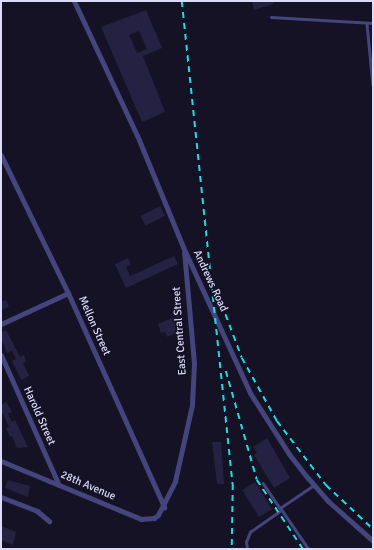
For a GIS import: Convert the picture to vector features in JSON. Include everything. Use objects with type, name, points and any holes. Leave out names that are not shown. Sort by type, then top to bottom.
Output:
[{"type":"street","name":"Andrews Road","points":[[74,1],[140,140],[183,247],[250,393],[289,454],[314,485],[328,501],[373,541]]},
{"type":"street","name":"Mellon Street","points":[[1,155],[68,293],[164,507]]},
{"type":"street","name":"East Central Street","points":[[164,507],[177,474],[192,405],[193,355],[183,247]]},
{"type":"street","points":[[1,324],[68,293]]},
{"type":"street","name":"Harold Street","points":[[1,355],[59,484]]},
{"type":"street","name":"28th Avenue","points":[[1,461],[141,519],[154,518],[164,507]]},
{"type":"street","points":[[1,497],[37,511],[49,521]]},
{"type":"lane","points":[[271,16],[367,24],[373,23]]},
{"type":"lane","points":[[367,24],[373,85]]},
{"type":"lane","points":[[263,483],[308,549]]},
{"type":"lane","points":[[247,549],[246,542],[250,532],[314,485]]},
{"type":"building","points":[[252,1],[274,1],[274,4],[254,10]]},
{"type":"building","points":[[146,10],[162,48],[143,56],[165,112],[142,122],[101,27]],"holes":[[[139,31],[147,49],[137,53],[129,35]]]},
{"type":"building","points":[[160,206],[165,216],[145,226],[140,216]]},
{"type":"building","points":[[174,256],[178,264],[126,288],[115,264],[128,258],[131,265],[126,267],[130,276]]},
{"type":"building","points":[[6,300],[9,307],[1,310],[1,302]]},
{"type":"building","points":[[179,315],[183,323],[178,325],[180,331],[167,337],[165,332],[161,333],[158,324]]},
{"type":"building","points":[[6,330],[20,357],[24,355],[26,361],[23,363],[29,376],[21,380],[12,361],[16,359],[12,351],[7,353],[1,339],[1,332]]},
{"type":"building","points":[[6,402],[12,412],[8,414],[12,422],[15,420],[28,447],[17,448],[12,436],[10,437],[6,428],[9,427],[1,410],[1,405]]},
{"type":"building","points":[[267,438],[290,478],[274,488],[254,455],[257,453],[253,447]]},
{"type":"building","points":[[212,442],[221,442],[224,484],[217,484]]},
{"type":"building","points":[[8,480],[30,486],[28,497],[5,488]]},
{"type":"building","points":[[255,482],[272,509],[259,517],[242,490]]},
{"type":"building","points":[[1,526],[16,532],[13,545],[1,540]]},
{"type":"railway","points":[[182,1],[233,484],[232,549]]},
{"type":"railway","points":[[218,294],[242,358],[277,421],[326,485],[373,529]]},
{"type":"railway","points":[[226,371],[257,480],[303,549]]}]
